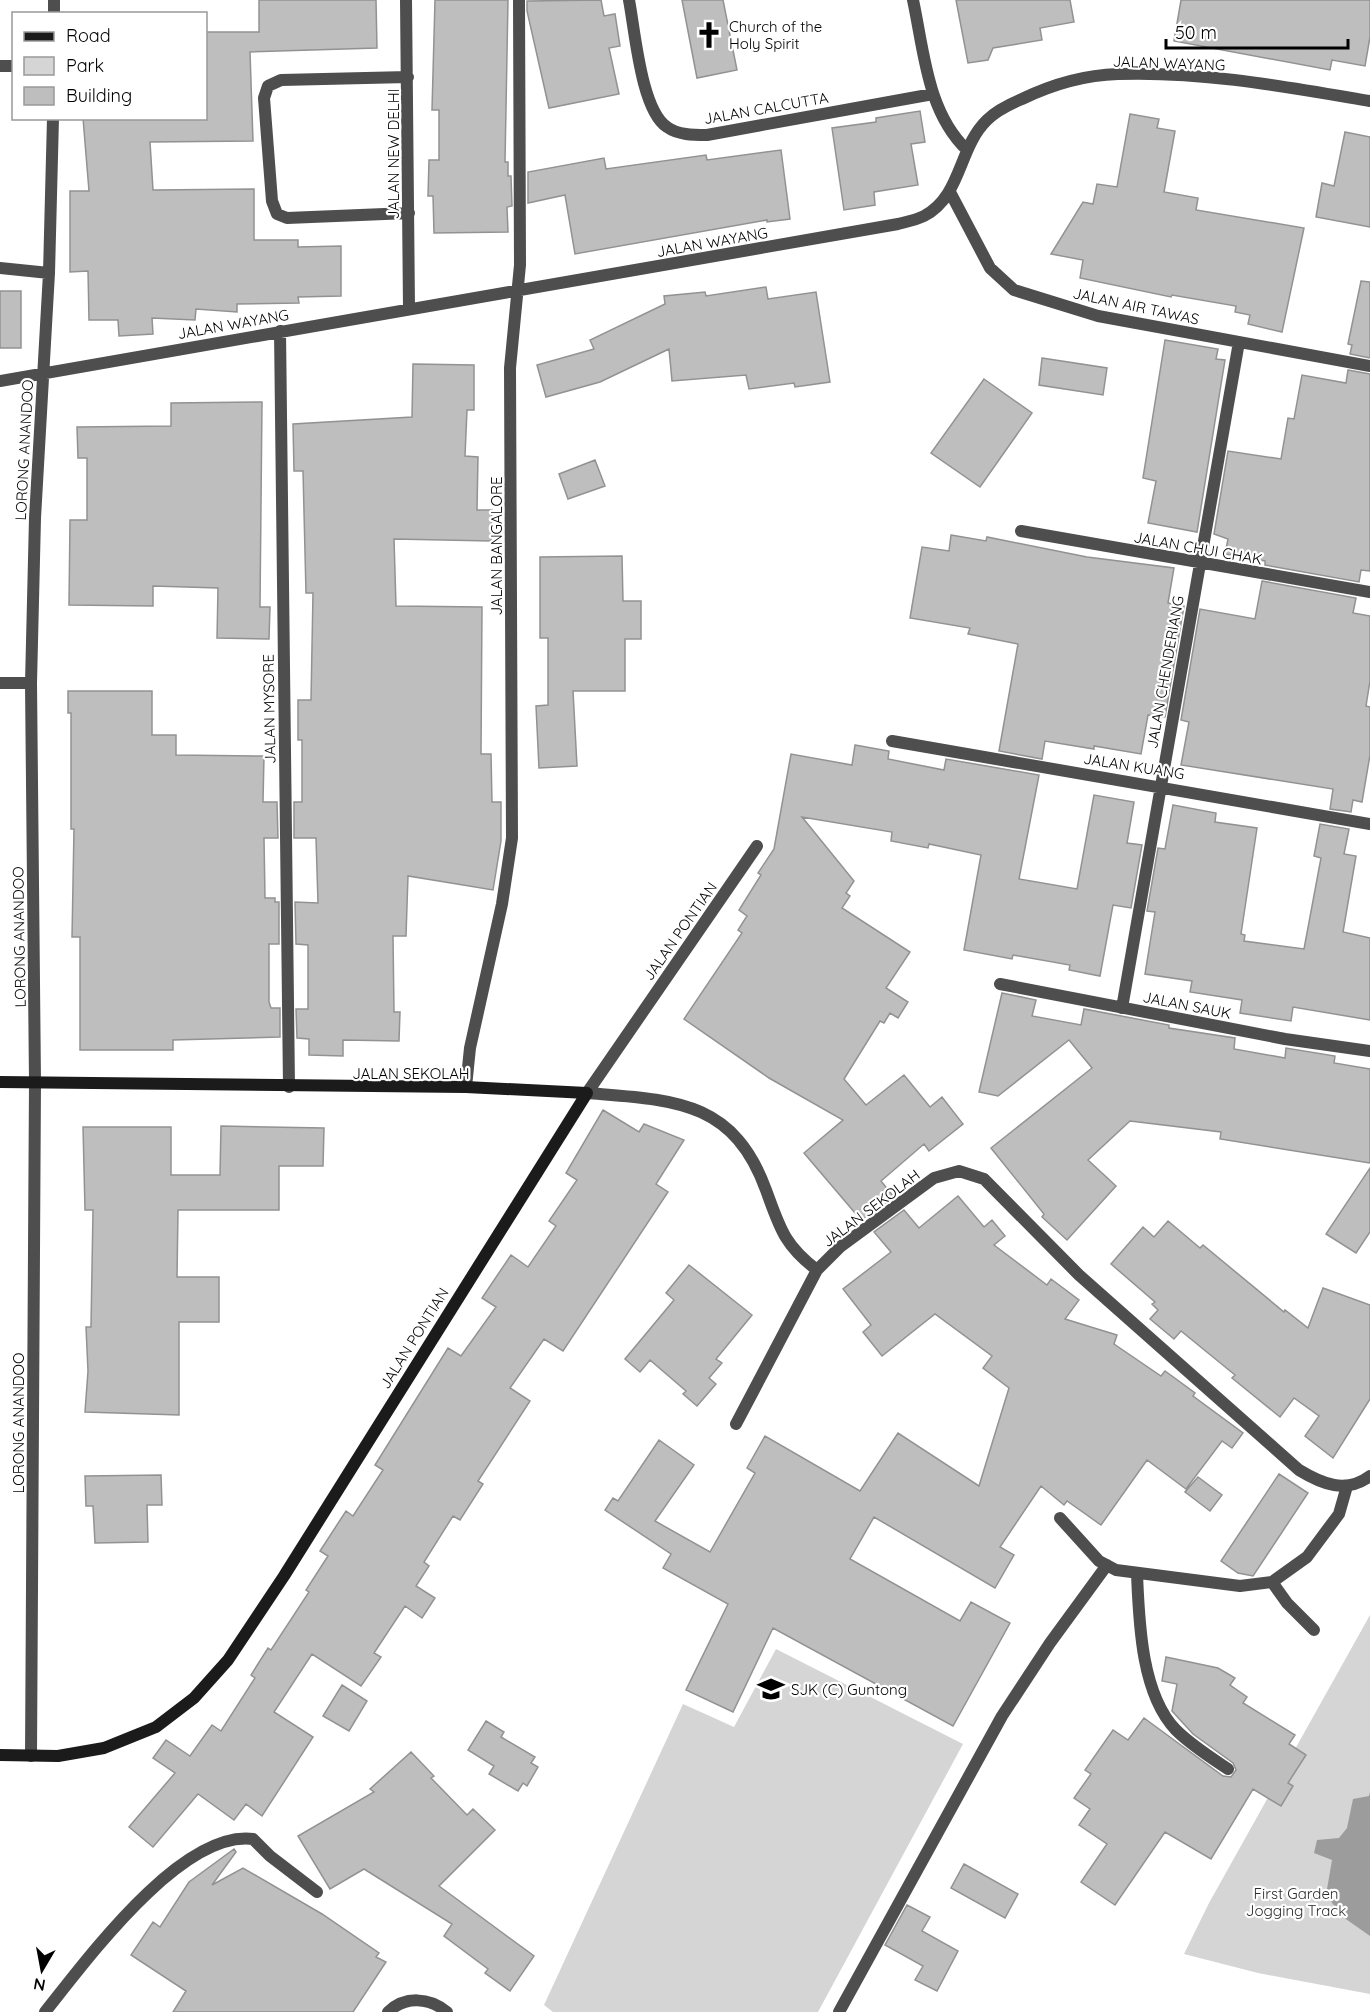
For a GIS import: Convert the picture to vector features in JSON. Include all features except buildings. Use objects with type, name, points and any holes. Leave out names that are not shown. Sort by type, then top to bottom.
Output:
[{"type":"street","name":"JALAN NEW DELHI","points":[[406,0],[409,308]]},
{"type":"street","name":"JALAN BANGALORE","points":[[466,1087],[470,1047],[502,904],[512,838],[510,368],[518,290],[519,0]]},
{"type":"street","name":"JALAN CALCUTTA","points":[[629,0],[648,96],[654,115],[667,127],[683,134],[707,135],[933,94]]},
{"type":"street","points":[[913,0],[933,94],[945,123],[967,150]]},
{"type":"street","name":"JALAN WAYANG","points":[[0,381],[897,224],[923,216],[950,192],[967,150],[982,124],[1011,104],[1048,87],[1116,74],[1269,84],[1370,101]]},
{"type":"street","points":[[408,77],[281,80],[268,86],[264,98],[272,201],[277,214],[287,218],[408,213]]},
{"type":"street","name":"LORONG ANANDOO","points":[[31,1755],[35,1082],[31,683],[35,518],[49,273],[53,120]]},
{"type":"street","name":"JALAN AIR TAWAS","points":[[950,192],[990,267],[1014,290],[1098,316],[1370,366]]},
{"type":"street","points":[[0,268],[49,273]]},
{"type":"street","name":"JALAN MYSORE","points":[[280,331],[289,1087]]},
{"type":"street","name":"JALAN CHENDERIANG","points":[[1122,1008],[1239,342]]},
{"type":"street","name":"JALAN CHUI CHAK","points":[[1020,531],[1370,592]]},
{"type":"street","points":[[0,683],[31,683]]},
{"type":"street","name":"JALAN KUANG","points":[[892,741],[1370,824]]},
{"type":"street","name":"JALAN PONTIAN","points":[[0,1755],[58,1756],[104,1748],[156,1726],[194,1698],[228,1660],[284,1576],[587,1094],[757,846]]},
{"type":"street","name":"JALAN SAUK","points":[[1000,984],[1285,1039],[1370,1051]]},
{"type":"street","name":"JALAN SEKOLAH","points":[[0,1082],[289,1087],[466,1087],[656,1099],[718,1120],[738,1136],[758,1168],[786,1242],[797,1255],[817,1270],[840,1246],[934,1178],[959,1171],[984,1179],[1079,1275],[1281,1456],[1317,1481],[1347,1486]]},
{"type":"street","points":[[736,1424],[817,1270]]},
{"type":"street","points":[[1060,1518],[1099,1561],[1107,1565],[1137,1574],[1240,1586],[1272,1582],[1307,1557],[1340,1514],[1347,1486],[1370,1476]]},
{"type":"street","points":[[839,2012],[1002,1716],[1050,1643],[1107,1565]]},
{"type":"street","points":[[1137,1574],[1138,1612],[1145,1660],[1157,1702],[1175,1729],[1228,1769]]},
{"type":"street","points":[[1272,1582],[1287,1603],[1314,1630]]},
{"type":"street","points":[[45,2012],[116,1924],[156,1885],[204,1850],[230,1839],[253,1839],[270,1856],[317,1892]]},
{"type":"street","points":[[388,2012],[407,2000],[423,2001],[440,2006],[447,2012]]},
{"type":"green space","name":"First Garden Jogging Track","points":[[1370,1615],[1370,1994],[1258,1973],[1184,1954],[1209,1903]]},
{"type":"green space","points":[[776,1649],[963,1744],[818,2012],[553,2012],[544,2005],[683,1704],[734,1727]]},
{"type":"shaded area","points":[[1370,1792],[1370,1936],[1343,1917],[1326,1895],[1332,1860],[1314,1853],[1317,1840],[1339,1838],[1347,1828],[1353,1799],[1369,1796]]},
{"type":"place","name":"Church of the Holy Spirit","points":[[709,35]]},
{"type":"place","name":"SJK (C) Guntong","points":[[771,1689]]}]
